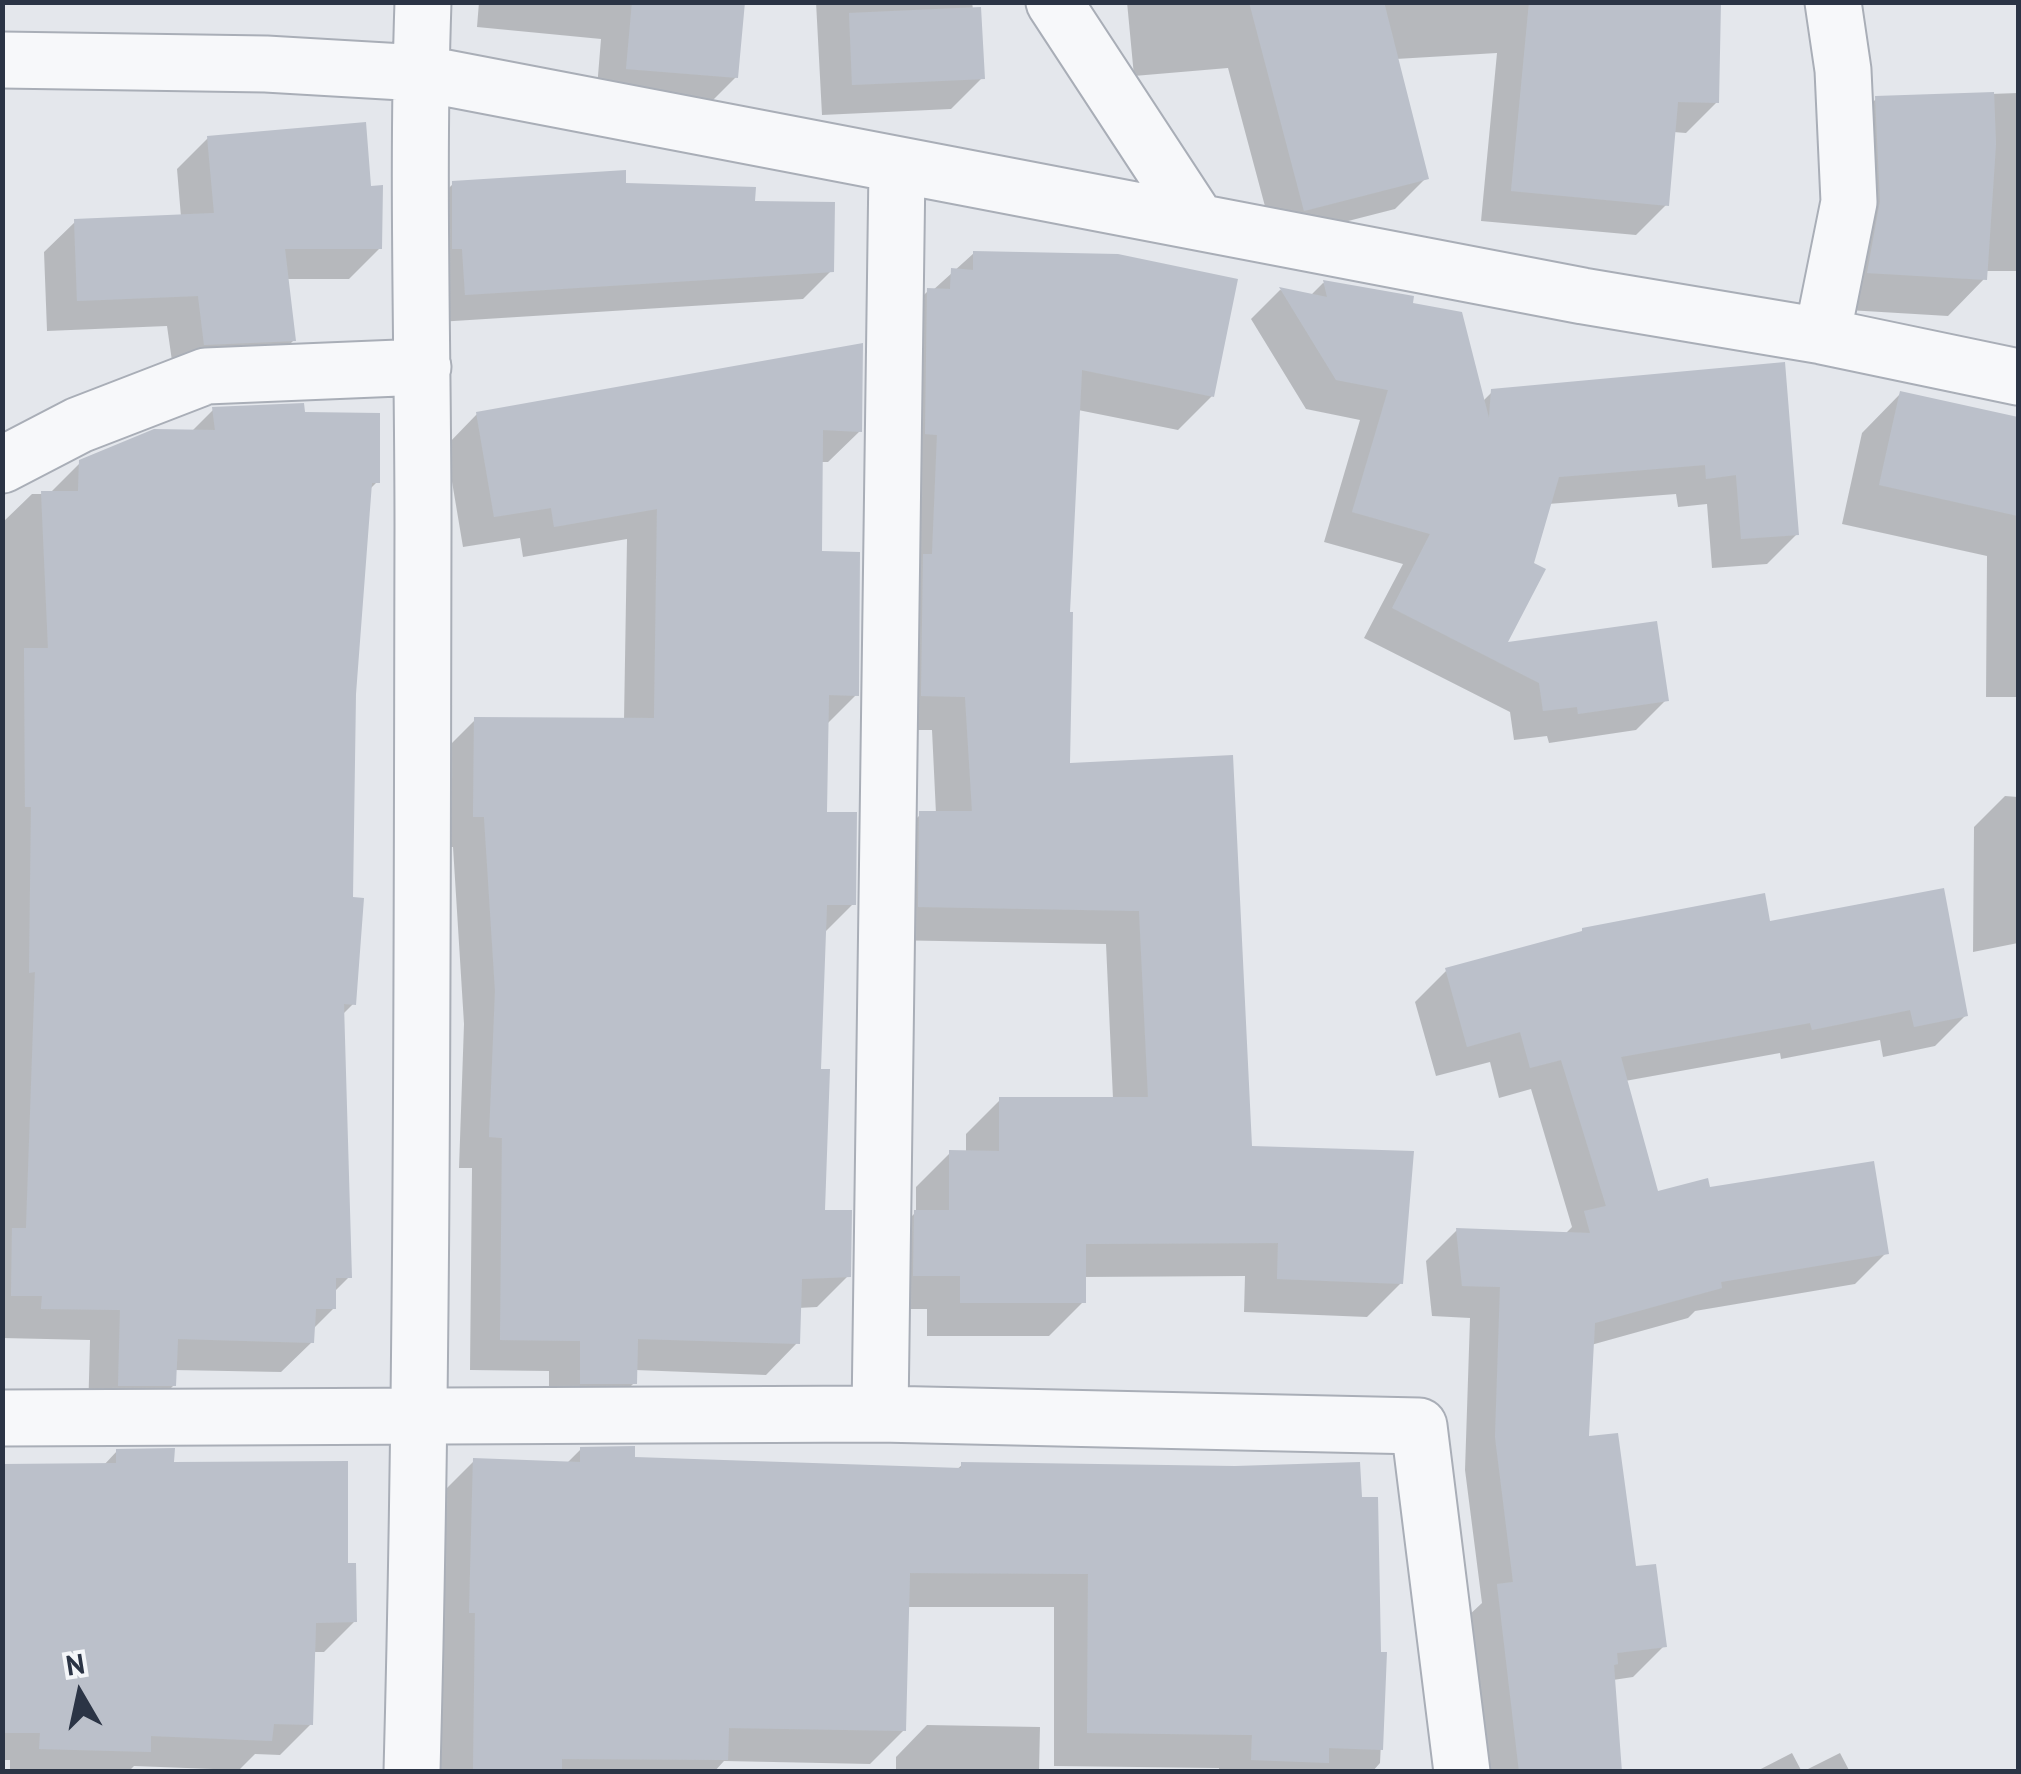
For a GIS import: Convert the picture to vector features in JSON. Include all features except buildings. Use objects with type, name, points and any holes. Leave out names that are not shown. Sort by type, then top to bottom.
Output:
[{"type":"street","points":[[412,1772],[421,1414],[423,2]]},
{"type":"street","points":[[1054,2],[1198,222]]},
{"type":"street","points":[[1822,336],[1850,202],[1843,70],[1833,2]]},
{"type":"street","points":[[2,60],[227,63],[420,73],[1583,296],[1822,336],[2018,377]]},
{"type":"street","points":[[880,1414],[897,167]]},
{"type":"street","points":[[2,465],[79,425],[206,376],[424,367]]},
{"type":"street","points":[[2,1418],[880,1414],[1418,1426],[1462,1772]]}]
